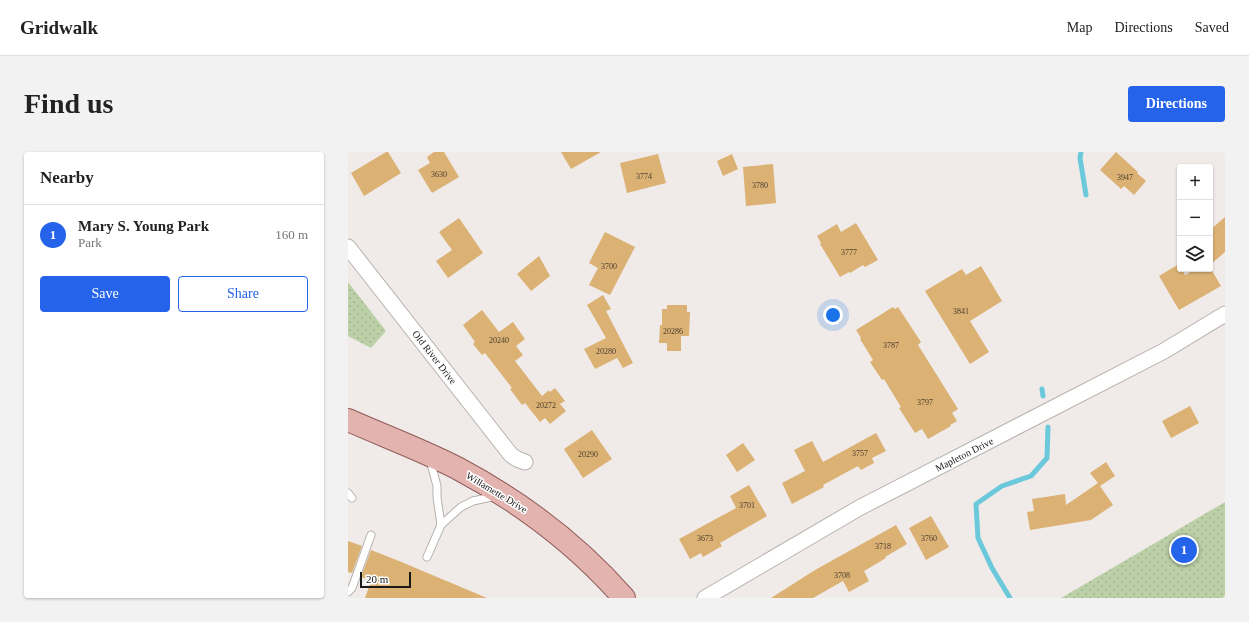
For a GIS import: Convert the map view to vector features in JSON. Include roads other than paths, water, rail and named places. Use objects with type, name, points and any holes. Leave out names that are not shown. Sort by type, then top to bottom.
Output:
[{"type":"main road","name":"Willamette Drive","points":[[348,420],[456,467],[504,494],[536,516],[563,538],[606,577],[624,598]]},
{"type":"street","name":"Old River Drive","points":[[348,248],[511,455],[525,462]]},
{"type":"street","name":"Mapleton Drive","points":[[705,598],[859,508],[1164,351],[1225,314]]},
{"type":"lane","points":[[428,454],[437,486],[441,525]]},
{"type":"lane","points":[[427,557],[441,525],[461,507],[473,501],[504,494]]},
{"type":"lane","points":[[348,592],[352,588],[371,535]]},
{"type":"waterway","points":[[1081,152],[1080,158],[1086,195]]},
{"type":"waterway","points":[[1042,389],[1043,396]]},
{"type":"waterway","points":[[1010,598],[992,568],[978,538],[976,504],[1002,486],[1031,476],[1047,458],[1048,427]]},
{"type":"place","name":"Mary S. Young Park","points":[[1184,550]]}]
